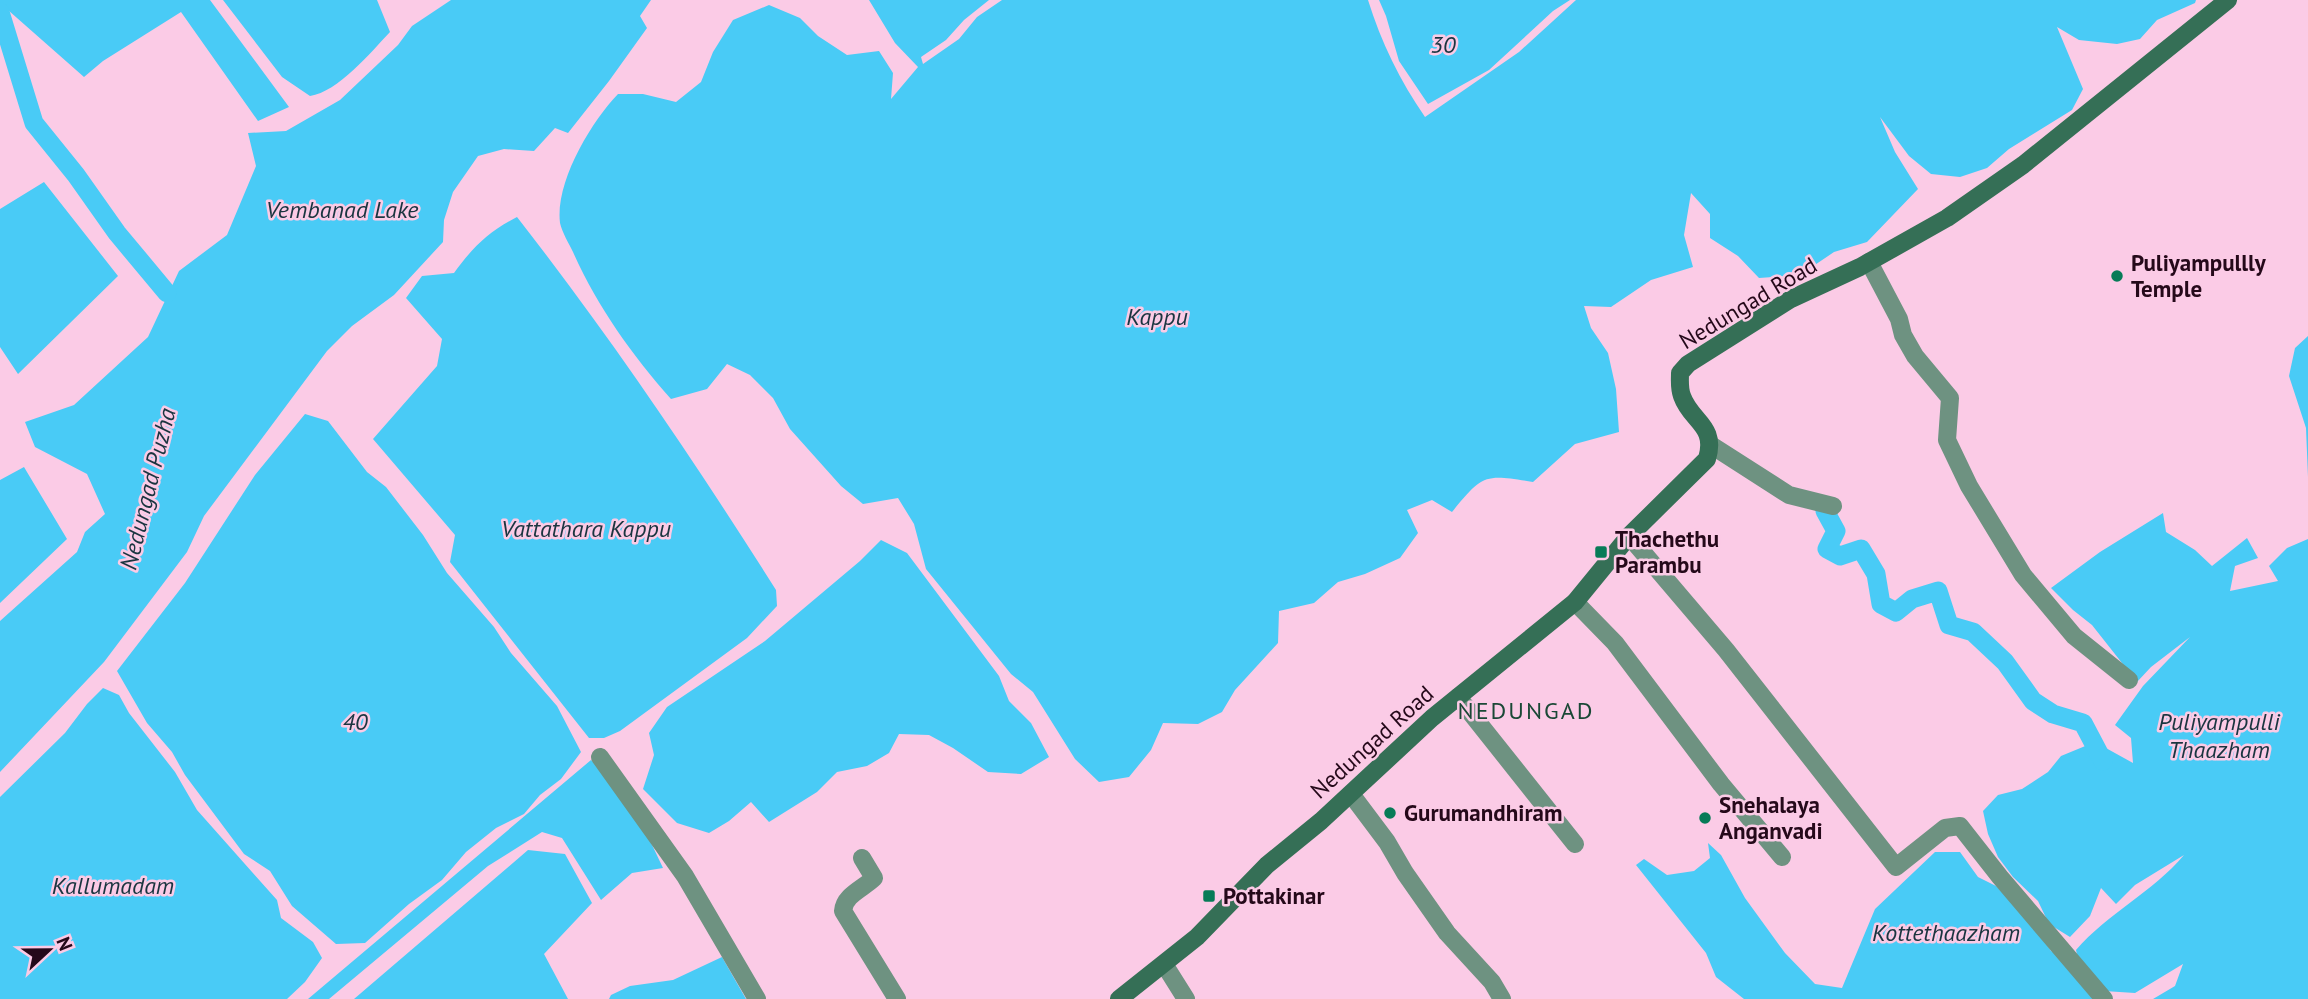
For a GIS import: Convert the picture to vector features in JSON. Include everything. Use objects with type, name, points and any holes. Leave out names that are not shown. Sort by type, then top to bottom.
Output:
[{"type":"main road","name":"Nedungad Road","points":[[1119,999],[1197,937],[1267,865],[1351,794],[1432,718],[1574,602],[1629,536],[1707,459],[1711,445],[1708,432],[1683,399],[1680,373],[1688,364],[1791,299],[1869,262],[1947,218],[2024,165],[2228,0]]},
{"type":"street","points":[[1869,262],[1915,356],[1950,398],[1947,440],[1969,486],[2023,575],[2074,636],[2129,680]]},
{"type":"street","points":[[1711,445],[1789,495],[1833,506]]},
{"type":"street","points":[[1629,536],[1726,650],[1896,867],[1945,828],[1960,826],[2008,887],[2104,999]]},
{"type":"street","points":[[1574,602],[1615,643],[1721,783],[1782,857]]},
{"type":"street","points":[[1458,697],[1575,844]]},
{"type":"street","points":[[600,757],[685,876],[757,999]]},
{"type":"street","points":[[1351,794],[1387,842],[1447,933],[1492,982],[1502,999]]},
{"type":"street","points":[[862,858],[874,878],[847,900],[843,911],[897,999]]},
{"type":"street","points":[[1164,964],[1186,999]]},
{"type":"water","points":[[0,0],[210,0],[289,107],[258,121],[181,12],[103,61],[84,77],[0,3]]},
{"type":"water","points":[[223,0],[377,0],[390,32],[343,79],[321,93],[310,96],[282,77]]},
{"type":"water","name":"Vembanad Lake","points":[[451,0],[651,0],[640,16],[647,28],[568,133],[555,128],[534,151],[504,149],[478,156],[453,192],[444,220],[443,242],[394,295],[352,326],[327,351],[204,516],[187,552],[104,662],[0,772],[0,621],[77,552],[85,532],[105,514],[87,474],[35,447],[25,422],[74,405],[148,337],[179,271],[227,235],[256,166],[248,133],[286,131],[340,100],[398,45],[412,26]]},
{"type":"water","name":"Kappu","points":[[869,0],[989,0],[964,20],[946,40],[921,57],[923,64],[959,39],[977,17],[1002,0],[1368,0],[1392,61],[1425,117],[1519,52],[1576,0],[2196,0],[2195,3],[2157,20],[2140,39],[2117,44],[2079,40],[2057,27],[2083,89],[2072,110],[2009,149],[1987,168],[1960,177],[1931,174],[1909,156],[1880,117],[1895,152],[1918,189],[1867,242],[1834,252],[1800,275],[1759,278],[1738,256],[1710,238],[1710,214],[1691,193],[1684,235],[1693,267],[1651,280],[1611,307],[1584,306],[1591,328],[1608,353],[1616,389],[1619,432],[1575,444],[1533,482],[1504,478],[1486,480],[1471,490],[1452,512],[1432,500],[1407,510],[1418,533],[1400,558],[1365,574],[1338,582],[1314,603],[1279,611],[1278,643],[1235,690],[1222,712],[1198,724],[1163,723],[1151,750],[1129,777],[1099,782],[1075,759],[1033,692],[1011,674],[926,569],[914,524],[898,498],[863,504],[841,486],[790,429],[773,398],[750,375],[727,364],[707,389],[671,399],[604,311],[561,227],[560,207],[569,172],[586,136],[618,94],[643,94],[676,102],[701,82],[713,52],[733,20],[769,5],[800,18],[818,36],[847,55],[879,51],[893,73],[891,99],[918,67],[895,43]]},
{"type":"water","name":"30","points":[[1379,0],[1570,0],[1553,11],[1489,70],[1428,104],[1399,61]]},
{"type":"water","points":[[44,182],[118,276],[18,374],[0,347],[0,209]]},
{"type":"water","name":"Vattathara Kappu","points":[[517,217],[651,400],[776,590],[777,606],[747,638],[620,731],[604,738],[589,738],[450,562],[455,535],[373,439],[437,366],[442,339],[406,298],[422,276],[454,273],[482,241]]},
{"type":"water","points":[[2308,336],[2308,477],[2306,428],[2289,376],[2295,348]]},
{"type":"water","name":"40","points":[[305,414],[328,421],[367,472],[386,487],[423,535],[447,573],[557,706],[581,752],[561,779],[540,795],[524,814],[496,828],[466,852],[442,880],[409,904],[365,943],[336,944],[292,906],[270,871],[244,854],[185,775],[172,752],[147,723],[117,671],[185,583],[255,475]]},
{"type":"water","points":[[24,467],[67,539],[0,603],[0,480]]},
{"type":"water","name":"Puliyampulli Thaazham","points":[[2163,513],[2166,532],[2195,550],[2212,566],[2247,538],[2258,558],[2235,566],[2230,591],[2278,581],[2269,566],[2287,548],[2308,539],[2308,999],[2153,999],[2175,986],[2183,964],[2135,993],[2104,991],[2080,968],[2076,950],[2102,925],[2159,880],[2184,855],[2135,885],[2116,904],[2101,888],[2090,916],[2070,937],[2049,924],[2038,901],[2013,877],[1998,857],[1988,834],[1983,811],[1998,795],[2022,789],[2048,772],[2061,756],[2095,742],[2133,763],[2131,738],[2115,725],[2143,686],[2190,637],[2151,667],[2137,682],[2092,625],[2051,588],[2100,552]]},
{"type":"water","points":[[881,540],[907,553],[999,676],[1009,701],[1031,723],[1049,757],[1021,774],[988,772],[929,735],[899,734],[889,753],[867,766],[837,772],[817,792],[769,822],[751,802],[729,821],[709,833],[677,823],[643,789],[654,755],[649,733],[667,707],[765,641]]},
{"type":"water","name":"Kallumadam","points":[[103,688],[119,695],[129,713],[175,772],[197,810],[277,900],[281,918],[313,942],[322,958],[305,982],[287,999],[0,999],[0,797],[65,733]]},
{"type":"water","points":[[591,760],[603,771],[633,810],[663,868],[632,873],[601,900],[562,838],[542,832],[488,866],[329,999],[308,999]]},
{"type":"water","name":"Kottethaazham","points":[[1708,843],[1721,855],[1745,898],[1785,953],[1815,984],[1842,988],[1875,909],[1935,852],[1960,852],[1978,877],[1996,886],[2031,921],[2051,951],[2069,961],[2100,999],[1744,999],[1716,977],[1706,953],[1636,865],[1644,859],[1667,875],[1694,871],[1710,858]]},
{"type":"water","points":[[528,850],[565,854],[592,903],[544,954],[568,999],[354,999]]},
{"type":"water","points":[[722,957],[746,999],[609,999],[611,995],[630,986],[673,980]]},
{"type":"waterway","points":[[0,12],[34,123],[76,175],[117,233],[167,293]]},
{"type":"waterway","points":[[1825,511],[1836,531],[1827,549],[1840,556],[1861,549],[1876,574],[1881,604],[1896,612],[1912,599],[1938,591],[1949,625],[1973,632],[2005,662],[2033,701],[2053,714],[2083,723],[2103,761]]},
{"type":"place","name":"Puliyampullly Temple","points":[[2117,276]]},
{"type":"place","name":"Thachethu Parambu","points":[[1601,552]]},
{"type":"place","name":"Gurumandhiram","points":[[1390,813]]},
{"type":"place","name":"Snehalaya Anganvadi","points":[[1705,818]]},
{"type":"place","name":"Pottakinar","points":[[1209,896]]},
{"type":"district","name":"NEDUNGAD","points":[[1526,711]]},
{"type":"water label","name":"Nedungad Puzha","points":[[148,489]]}]
